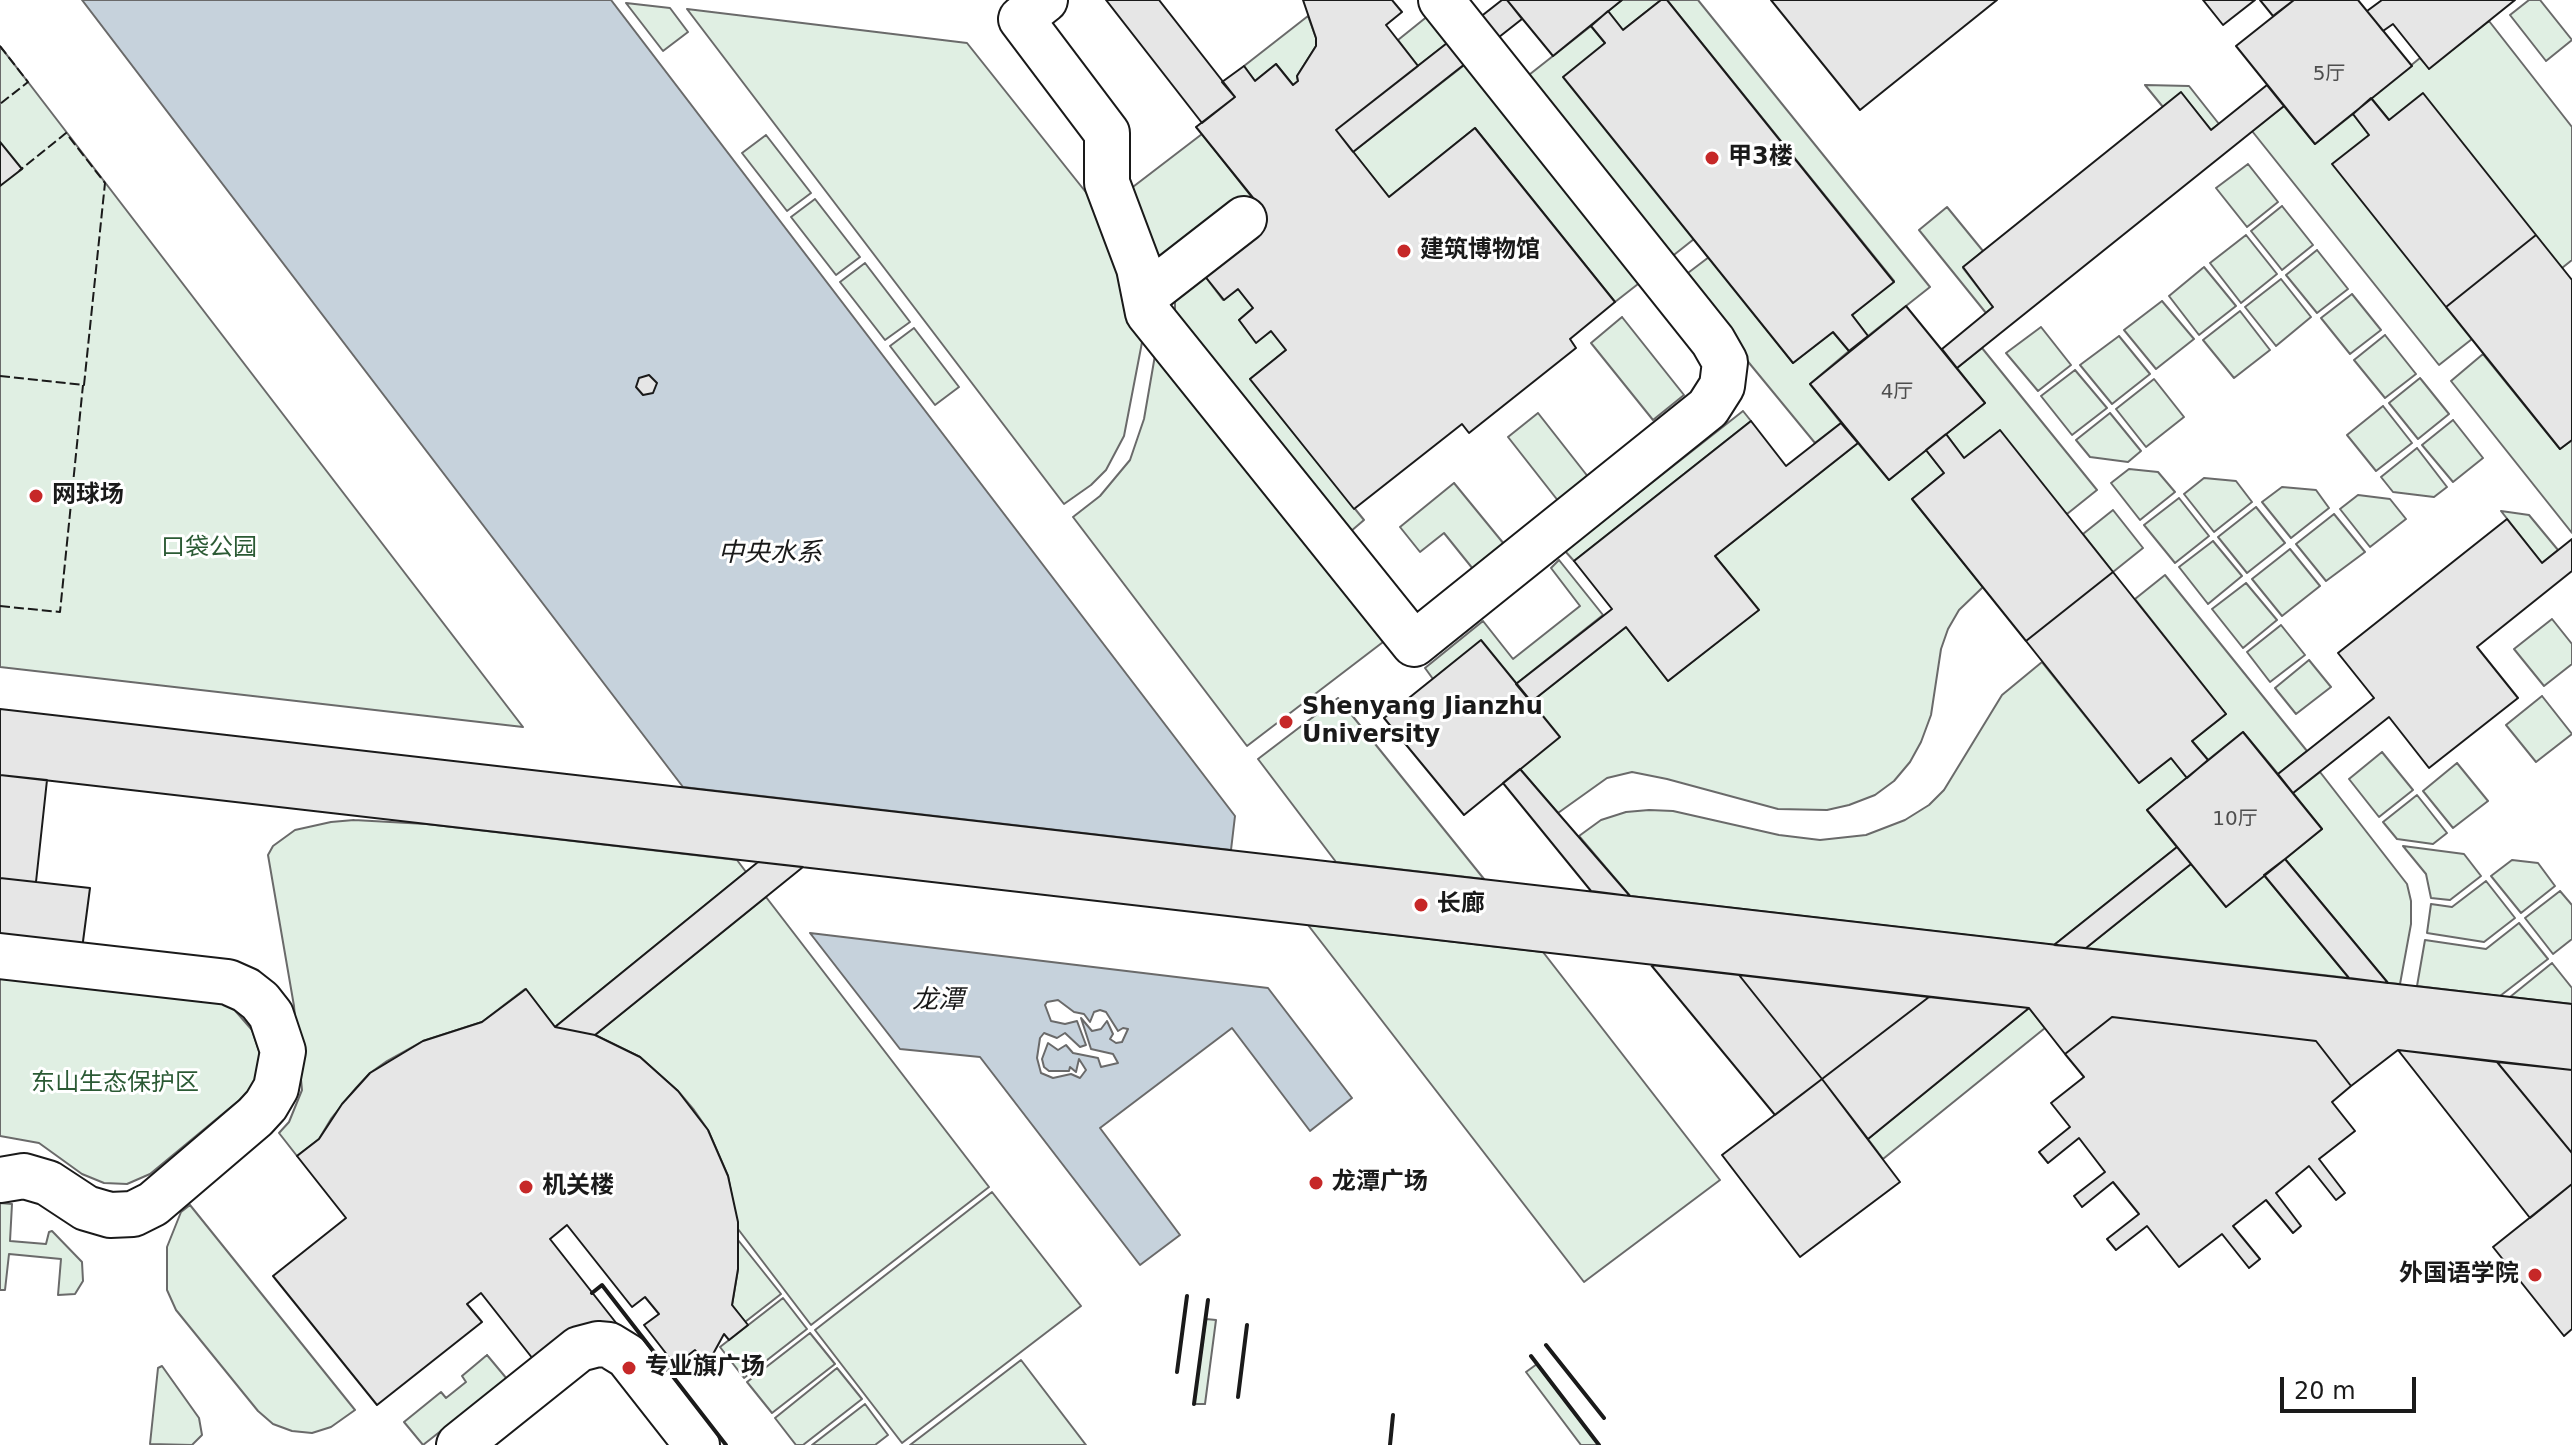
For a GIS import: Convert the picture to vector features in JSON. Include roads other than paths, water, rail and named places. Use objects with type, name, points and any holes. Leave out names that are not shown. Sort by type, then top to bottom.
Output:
[{"type":"lane","points":[[1045,0],[1021,19],[1107,133],[1107,183],[1131,245],[1148,313],[1414,644],[1708,408],[1722,386],[1725,362],[1713,341],[1441,0]]},
{"type":"lane","points":[[1145,296],[1244,219]]},
{"type":"lane","points":[[0,956],[228,982],[260,1001],[275,1024],[283,1051],[276,1088],[261,1111],[153,1204],[133,1214],[110,1215],[86,1208],[48,1183],[24,1176],[0,1180]]},
{"type":"lane","points":[[459,1445],[579,1349],[598,1344],[609,1345],[627,1356],[697,1445]]},
{"type":"water","name":"中央水系","points":[[82,0],[611,0],[1235,816],[1231,850],[683,787]]},
{"type":"water","name":"龙潭","points":[[810,933],[1268,988],[1352,1098],[1310,1131],[1232,1028],[1100,1128],[1180,1235],[1140,1265],[980,1057],[900,1049]],"holes":[[[1058,1000],[1074,1012],[1084,1014],[1090,1022],[1094,1012],[1100,1010],[1106,1012],[1118,1031],[1128,1029],[1122,1042],[1116,1043],[1110,1039],[1113,1034],[1107,1021],[1101,1029],[1092,1031],[1081,1018],[1091,1049],[1113,1054],[1118,1063],[1101,1067],[1098,1058],[1073,1053],[1066,1045],[1058,1050],[1048,1043],[1042,1059],[1049,1071],[1069,1071],[1070,1067],[1076,1072],[1079,1059],[1086,1070],[1080,1078],[1071,1074],[1053,1078],[1041,1073],[1037,1058],[1040,1038],[1044,1033],[1057,1038],[1065,1033],[1080,1047],[1086,1045],[1077,1021],[1065,1024],[1051,1021],[1045,1005]]]},
{"type":"place","name":"甲3楼","points":[[1712,158]]},
{"type":"place","name":"建筑博物馆","points":[[1404,251]]},
{"type":"place","name":"网球场","points":[[36,496]]},
{"type":"place","name":"Shenyang Jianzhu University","points":[[1286,722]]},
{"type":"place","name":"长廊","points":[[1421,905]]},
{"type":"place","name":"龙潭广场","points":[[1316,1183]]},
{"type":"place","name":"机关楼","points":[[526,1187]]},
{"type":"place","name":"外国语学院","points":[[2535,1275]]},
{"type":"place","name":"专业旗广场","points":[[629,1368]]},
{"type":"park label","name":"口袋公园","points":[[209,549]]},
{"type":"park label","name":"东山生态保护区","points":[[115,1084]]}]
